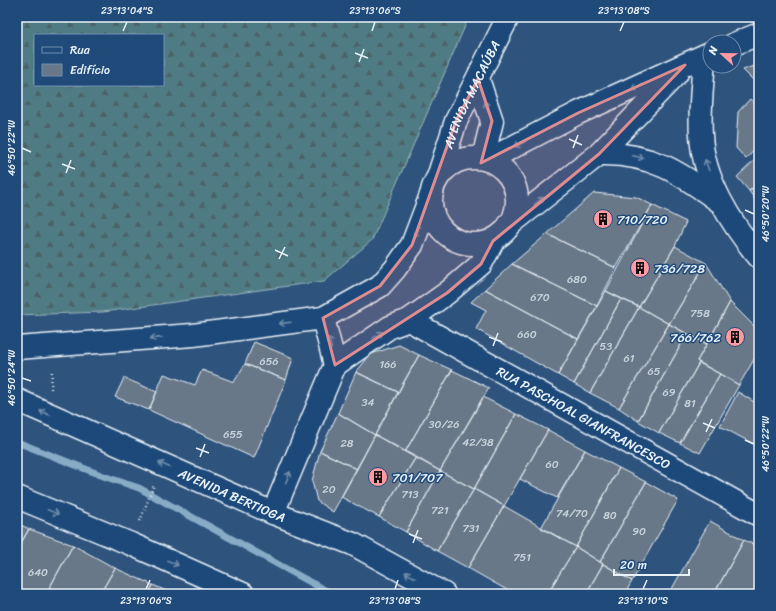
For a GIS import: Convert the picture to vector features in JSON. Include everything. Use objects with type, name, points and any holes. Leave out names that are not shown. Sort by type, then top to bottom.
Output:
[{"type":"street","name":"AVENIDA MACAÚBA","points":[[439,174],[456,121],[508,17]]},
{"type":"street","points":[[742,41],[759,34]]},
{"type":"street","points":[[485,159],[578,113],[702,56]]},
{"type":"street","points":[[273,513],[335,365],[390,327],[409,320],[448,293],[481,264],[493,240],[599,154],[685,65]]},
{"type":"street","points":[[706,74],[701,136],[705,160],[720,202],[759,257]]},
{"type":"street","points":[[478,79],[492,121],[485,159]]},
{"type":"street","points":[[599,154],[619,153],[640,157],[687,177],[720,202]]},
{"type":"street","points":[[17,348],[193,335],[323,318],[380,286],[395,269],[412,245],[439,174],[455,161],[468,157],[485,159],[507,172],[514,184],[517,198],[515,213],[509,226]]},
{"type":"street","points":[[431,195],[432,211],[438,225],[448,236],[462,242],[478,244],[493,240]]},
{"type":"street","points":[[323,318],[335,365]]},
{"type":"street","name":"RUA PASCHOAL GIANFRANCESCO","points":[[409,320],[759,515]]},
{"type":"street","name":"AVENIDA BERTIOGA","points":[[17,400],[273,513],[353,544],[444,594]]},
{"type":"street","points":[[17,497],[131,544],[242,594]]},
{"type":"path","points":[[49,415],[54,345]]},
{"type":"highlighted area","points":[[685,65],[599,154],[493,241],[481,264],[447,293],[335,365],[323,318],[380,286],[412,245],[456,121],[478,79],[492,121],[481,163],[578,113]]},
{"type":"green space","points":[[17,17],[469,17],[372,240],[324,281],[103,312],[17,315]]},
{"type":"building","points":[[759,64],[759,86],[743,70]]},
{"type":"building","points":[[750,99],[759,108],[759,145],[746,159],[736,148],[738,112]]},
{"type":"building","points":[[759,156],[759,183],[749,191],[737,177]]},
{"type":"building","points":[[759,183],[759,205],[749,191]]},
{"type":"building","name":"710/720","points":[[594,193],[636,197],[652,205],[616,268],[547,234]]},
{"type":"building","name":"736/728","points":[[652,205],[686,222],[675,246],[639,307],[606,291]]},
{"type":"building","points":[[547,234],[616,268],[597,306],[512,264]]},
{"type":"building","points":[[675,246],[706,263],[669,324],[639,307]]},
{"type":"building","points":[[706,263],[730,302],[707,344],[669,324]]},
{"type":"building","points":[[512,264],[597,306],[578,339],[485,289]]},
{"type":"building","points":[[485,289],[578,339],[558,375],[476,329],[486,310],[471,302]]},
{"type":"building","points":[[606,291],[621,299],[574,384],[558,375]]},
{"type":"building","points":[[621,299],[639,307],[590,393],[574,384]]},
{"type":"building","name":"766/762","points":[[730,302],[759,331],[759,351],[739,385],[697,361]]},
{"type":"building","points":[[639,307],[669,324],[619,408],[590,393]]},
{"type":"building","points":[[669,324],[687,334],[638,421],[619,408]]},
{"type":"building","points":[[687,334],[707,344],[697,361],[699,363],[659,433],[638,421]]},
{"type":"building","points":[[254,342],[293,358],[286,380],[245,364]]},
{"type":"building","points":[[399,345],[419,355],[398,392],[356,372],[371,354]]},
{"type":"building","points":[[419,355],[452,370],[405,452],[375,435]]},
{"type":"building","points":[[699,363],[720,374],[680,443],[659,433]]},
{"type":"building","points":[[245,364],[286,380],[254,458],[149,410],[164,374],[195,385],[202,370],[234,382]]},
{"type":"building","points":[[452,370],[489,388],[440,471],[405,452]]},
{"type":"building","points":[[356,372],[398,392],[375,435],[338,413]]},
{"type":"building","points":[[720,374],[739,385],[700,453],[680,443]]},
{"type":"building","points":[[124,378],[157,392],[149,410],[115,397]]},
{"type":"building","points":[[738,392],[759,405],[759,447],[720,426]]},
{"type":"building","points":[[483,397],[516,414],[474,489],[440,471]]},
{"type":"building","points":[[338,413],[375,435],[357,469],[320,451]]},
{"type":"building","points":[[516,414],[548,430],[504,506],[474,489]]},
{"type":"building","points":[[548,430],[585,450],[557,498],[520,479]]},
{"type":"building","name":"701/707","points":[[375,435],[416,457],[379,517],[341,497]]},
{"type":"building","points":[[585,450],[619,468],[576,547],[541,528]]},
{"type":"building","points":[[320,451],[357,469],[333,512],[317,501],[312,481]]},
{"type":"building","points":[[416,457],[440,471],[406,532],[379,517]]},
{"type":"building","points":[[619,468],[646,482],[600,562],[576,547]]},
{"type":"building","points":[[440,471],[474,489],[437,551],[406,532]]},
{"type":"building","points":[[646,482],[678,500],[632,581],[600,562]]},
{"type":"building","points":[[474,489],[504,506],[468,568],[437,551]]},
{"type":"building","points":[[504,506],[576,547],[547,594],[514,594],[468,568]]},
{"type":"building","points":[[710,521],[744,540],[714,594],[669,594]]},
{"type":"building","points":[[17,523],[29,529],[17,550]]},
{"type":"building","points":[[29,529],[73,545],[46,594],[17,594],[17,550]]},
{"type":"building","points":[[744,540],[759,547],[759,588],[755,594],[714,594]]},
{"type":"building","points":[[73,545],[115,568],[100,594],[46,594]]},
{"type":"building","points":[[576,547],[603,564],[586,594],[547,594]]},
{"type":"building","points":[[603,564],[632,581],[625,594],[586,594]]},
{"type":"building","points":[[115,568],[153,585],[148,594],[100,594]]},
{"type":"building","points":[[153,585],[173,594],[148,594]]},
{"type":"waterway","points":[[17,442],[106,477],[139,488],[332,594]]},
{"type":"place","name":"710/720","points":[[603,219]]},
{"type":"place","name":"736/728","points":[[640,268]]},
{"type":"place","name":"766/762","points":[[735,337]]},
{"type":"place","name":"701/707","points":[[378,477]]}]
